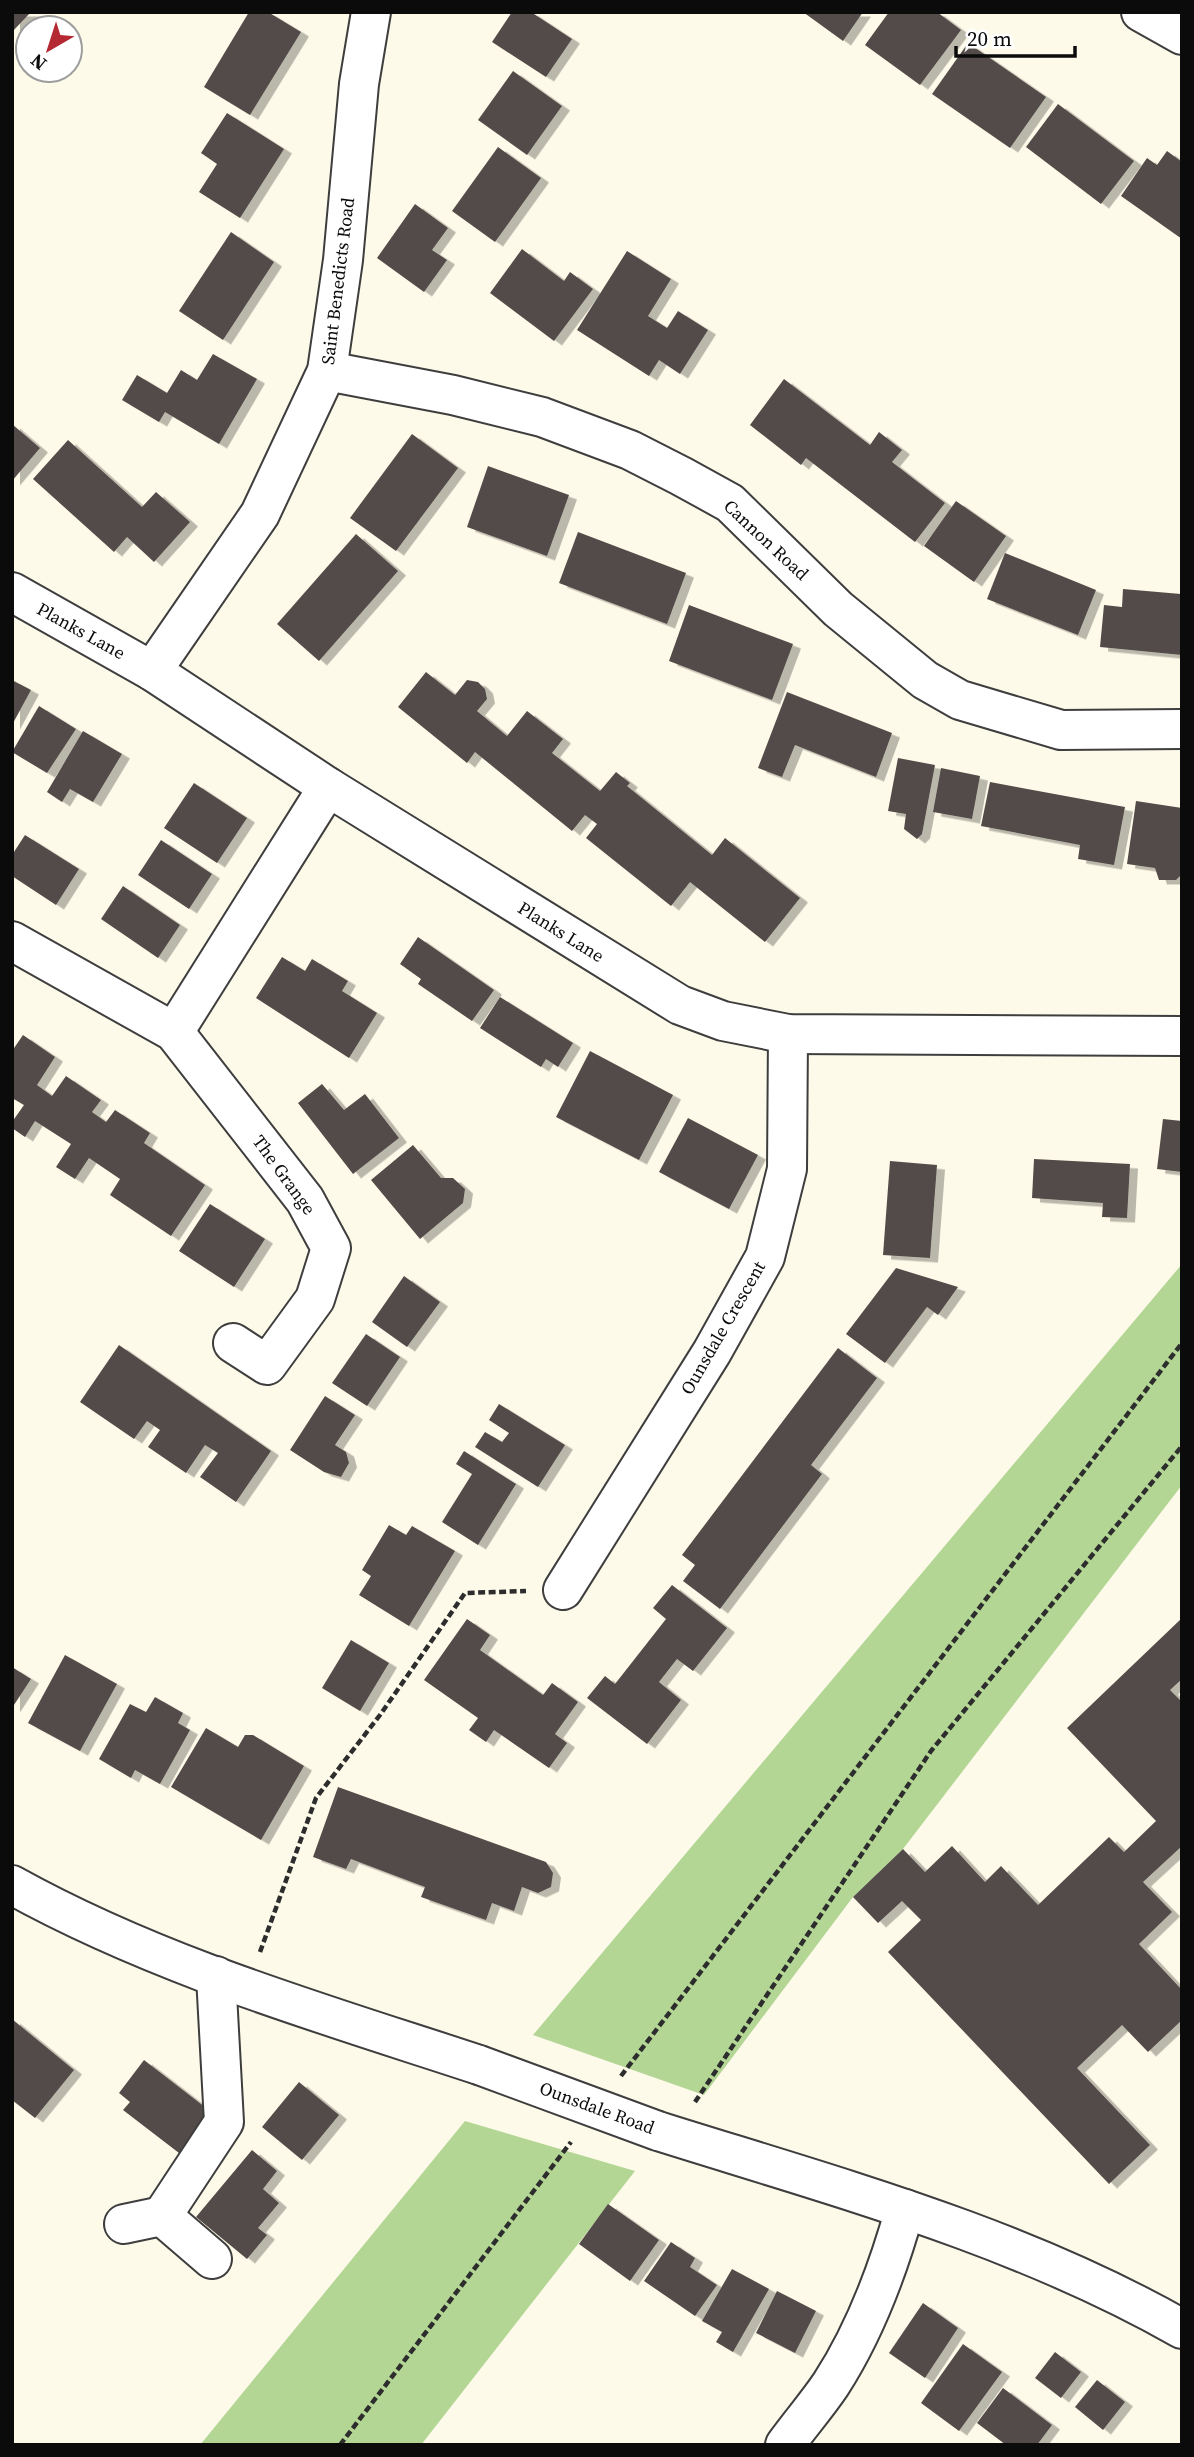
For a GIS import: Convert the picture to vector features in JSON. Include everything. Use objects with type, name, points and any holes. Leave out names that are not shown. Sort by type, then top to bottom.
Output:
[{"type":"street","name":"Saint Benedicts Road","points":[[152,671],[260,513],[327,370],[343,260],[359,84],[370,12]]},
{"type":"street","points":[[1141,12],[1182,35]]},
{"type":"street","name":"Cannon Road","points":[[327,370],[453,394],[542,417],[630,450],[681,476],[730,503],[838,609],[925,680],[960,700],[1061,730],[1182,729]]},
{"type":"street","name":"Planks Lane","points":[[12,592],[152,671],[328,787],[680,1005],[723,1021],[788,1034],[1182,1036]]},
{"type":"street","points":[[174,1032],[328,787]]},
{"type":"street","name":"The Grange","points":[[12,941],[174,1032],[305,1200],[331,1248],[315,1299],[267,1365],[233,1343]]},
{"type":"street","name":"Ounsdale Crescent","points":[[563,1590],[712,1352],[765,1257],[787,1169],[788,1034]]},
{"type":"street","name":"Ounsdale Road","points":[[12,1885],[99,1928],[231,1982],[479,2065],[658,2131],[905,2209],[1055,2265],[1182,2329]]},
{"type":"street","points":[[124,2224],[162,2216],[224,2122],[231,1982]]},
{"type":"street","points":[[785,2445],[831,2383],[864,2326],[890,2262],[905,2209]]},
{"type":"street","points":[[162,2216],[212,2259]]},
{"type":"path","points":[[618,2081],[1182,1343]]},
{"type":"path","points":[[694,2104],[931,1751],[1182,1446]]},
{"type":"path","points":[[231,1982],[316,1798],[380,1715],[465,1593],[563,1590]]},
{"type":"path","points":[[340,2445],[576,2136]]},
{"type":"green space","points":[[1182,1264],[1182,1485],[903,1849],[853,1897],[704,2095],[533,2035]]},
{"type":"green space","points":[[465,2121],[635,2171],[421,2445],[200,2445]]},
{"type":"building","points":[[12,12],[31,12],[14,14],[12,32]]},
{"type":"building","points":[[249,12],[268,12],[301,32],[250,115],[204,87]]},
{"type":"building","points":[[512,12],[531,12],[572,39],[546,77],[492,42]]},
{"type":"building","points":[[803,12],[863,12],[843,41]]},
{"type":"building","points":[[889,12],[937,12],[961,30],[920,85],[865,45]]},
{"type":"building","points":[[968,43],[1046,97],[1010,148],[932,94]]},
{"type":"building","points":[[513,71],[562,106],[527,155],[478,120]]},
{"type":"building","points":[[1058,104],[1134,161],[1101,204],[1026,147]]},
{"type":"building","points":[[227,113],[284,149],[240,218],[199,192],[217,164],[201,153]]},
{"type":"building","points":[[498,147],[541,178],[495,242],[452,211]]},
{"type":"building","points":[[1167,151],[1182,162],[1182,239],[1121,196],[1147,158],[1157,165]]},
{"type":"building","points":[[415,204],[448,228],[432,250],[447,260],[424,292],[377,258]]},
{"type":"building","points":[[231,232],[274,262],[223,340],[179,311]]},
{"type":"building","points":[[522,249],[564,281],[570,272],[593,289],[554,341],[490,293]]},
{"type":"building","points":[[627,251],[671,279],[648,316],[667,328],[678,311],[708,330],[680,374],[659,360],[649,376],[577,330]]},
{"type":"building","points":[[213,354],[257,379],[219,444],[165,412],[159,422],[122,400],[137,375],[167,393],[181,370],[197,380]]},
{"type":"building","points":[[784,379],[870,445],[879,432],[902,450],[892,462],[945,503],[915,542],[806,458],[801,465],[750,425]]},
{"type":"building","points":[[12,424],[40,448],[12,481]]},
{"type":"building","points":[[412,434],[458,468],[396,551],[350,518]]},
{"type":"building","points":[[68,440],[142,507],[156,492],[190,522],[154,562],[127,537],[114,552],[33,479]]},
{"type":"building","points":[[488,466],[569,495],[547,556],[467,527]]},
{"type":"building","points":[[956,501],[1006,536],[974,582],[924,546]]},
{"type":"building","points":[[578,532],[686,573],[667,624],[559,583]]},
{"type":"building","points":[[356,534],[398,571],[319,661],[277,624]]},
{"type":"building","points":[[1005,553],[1096,590],[1078,635],[987,599]]},
{"type":"building","points":[[1123,589],[1181,594],[1182,655],[1100,647],[1104,605],[1122,607]]},
{"type":"building","points":[[689,605],[793,644],[772,700],[669,661]]},
{"type":"building","points":[[426,672],[455,695],[467,680],[478,682],[485,689],[487,699],[477,711],[507,736],[527,711],[563,739],[552,753],[600,791],[616,772],[630,783],[627,786],[712,855],[725,838],[800,898],[765,942],[690,882],[671,906],[586,838],[597,824],[585,815],[572,831],[475,752],[467,763],[398,707]]},
{"type":"building","points":[[12,680],[31,690],[12,725]]},
{"type":"building","points":[[787,692],[892,733],[876,777],[795,745],[782,777],[758,768]]},
{"type":"building","points":[[39,706],[76,729],[47,773],[12,752]]},
{"type":"building","points":[[83,731],[122,754],[93,802],[70,789],[62,802],[47,792]]},
{"type":"building","points":[[898,758],[935,765],[922,834],[917,839],[904,829],[906,814],[888,811]]},
{"type":"building","points":[[941,768],[980,776],[972,819],[933,812]]},
{"type":"building","points":[[990,782],[1125,807],[1114,865],[1078,859],[1080,845],[981,826]]},
{"type":"building","points":[[194,783],[247,818],[217,863],[164,828]]},
{"type":"building","points":[[1136,801],[1182,808],[1182,874],[1176,880],[1159,880],[1155,868],[1127,864]]},
{"type":"building","points":[[25,835],[79,869],[56,905],[12,876],[12,855]]},
{"type":"building","points":[[161,840],[212,874],[189,909],[138,875]]},
{"type":"building","points":[[123,886],[180,925],[158,958],[101,919]]},
{"type":"building","points":[[418,937],[494,990],[472,1021],[418,984],[421,979],[400,964]]},
{"type":"building","points":[[282,957],[305,971],[312,959],[348,981],[342,991],[377,1013],[349,1058],[256,998]]},
{"type":"building","points":[[500,997],[573,1043],[558,1067],[546,1059],[541,1067],[480,1028]]},
{"type":"building","points":[[23,1035],[55,1057],[37,1085],[52,1096],[66,1076],[101,1100],[92,1112],[106,1122],[115,1110],[150,1133],[144,1143],[205,1185],[171,1236],[110,1195],[120,1179],[89,1158],[75,1179],[56,1167],[71,1144],[35,1121],[25,1137],[12,1128],[12,1122],[24,1105],[12,1098],[12,1051]]},
{"type":"building","points":[[590,1051],[673,1095],[639,1160],[556,1117]]},
{"type":"building","points":[[322,1084],[344,1110],[365,1094],[399,1138],[353,1174],[298,1103]]},
{"type":"building","points":[[688,1118],[758,1155],[729,1209],[659,1172]]},
{"type":"building","points":[[1163,1119],[1182,1121],[1182,1172],[1157,1169]]},
{"type":"building","points":[[413,1145],[441,1178],[453,1178],[465,1189],[463,1203],[420,1239],[371,1180]]},
{"type":"building","points":[[1034,1159],[1130,1164],[1127,1218],[1102,1217],[1103,1203],[1032,1198]]},
{"type":"building","points":[[890,1161],[937,1165],[930,1258],[883,1255]]},
{"type":"building","points":[[210,1204],[265,1239],[234,1287],[179,1251]]},
{"type":"building","points":[[896,1268],[958,1287],[938,1315],[927,1307],[885,1363],[846,1334]]},
{"type":"building","points":[[404,1276],[440,1302],[407,1347],[372,1322]]},
{"type":"building","points":[[366,1334],[400,1357],[367,1406],[332,1383]]},
{"type":"building","points":[[119,1345],[271,1451],[236,1502],[200,1477],[218,1453],[205,1445],[186,1473],[148,1447],[160,1430],[147,1421],[134,1439],[80,1402]]},
{"type":"building","points":[[838,1348],[877,1378],[811,1465],[822,1474],[720,1609],[683,1581],[695,1565],[682,1555]]},
{"type":"building","points":[[325,1396],[355,1415],[335,1445],[346,1452],[349,1463],[341,1477],[324,1472],[290,1450]]},
{"type":"building","points":[[499,1404],[565,1445],[538,1487],[475,1447],[485,1432],[502,1442],[509,1433],[489,1420]]},
{"type":"building","points":[[464,1451],[516,1484],[478,1545],[442,1522],[472,1474],[456,1464]]},
{"type":"building","points":[[389,1525],[406,1535],[412,1526],[455,1551],[409,1626],[359,1595],[371,1576],[362,1570]]},
{"type":"building","points":[[672,1585],[727,1628],[693,1671],[677,1659],[659,1682],[681,1700],[647,1744],[587,1698],[605,1676],[615,1684],[666,1619],[653,1608]]},
{"type":"building","points":[[1182,1618],[1182,1679],[1170,1690],[1182,1702],[1182,1846],[1143,1882],[1172,1912],[1139,1944],[1182,1990],[1182,2020],[1148,2052],[1122,2025],[1077,2068],[1150,2145],[1109,2184],[888,1952],[921,1920],[902,1901],[878,1923],[853,1897],[903,1849],[925,1872],[952,1846],[985,1882],[1001,1866],[1038,1905],[1109,1837],[1124,1852],[1156,1821],[1067,1728]]},
{"type":"building","points":[[467,1619],[490,1635],[480,1650],[543,1695],[552,1683],[578,1702],[555,1734],[567,1743],[549,1768],[494,1730],[486,1742],[469,1730],[478,1718],[424,1680]]},
{"type":"building","points":[[351,1640],[389,1663],[360,1711],[322,1688]]},
{"type":"building","points":[[65,1655],[117,1684],[80,1751],[28,1723]]},
{"type":"building","points":[[12,1667],[31,1679],[12,1708]]},
{"type":"building","points":[[155,1697],[183,1713],[178,1723],[190,1730],[160,1784],[135,1770],[131,1778],[99,1759],[130,1704],[146,1712]]},
{"type":"building","points":[[206,1728],[238,1747],[245,1735],[253,1735],[304,1766],[261,1840],[171,1787]]},
{"type":"building","points":[[338,1787],[546,1862],[553,1873],[551,1887],[538,1893],[522,1887],[514,1911],[492,1903],[486,1920],[421,1897],[425,1887],[351,1859],[346,1869],[313,1857]]},
{"type":"building","points":[[12,2019],[74,2070],[35,2118],[12,2100]]},
{"type":"building","points":[[144,2060],[210,2111],[179,2153],[123,2110],[130,2102],[119,2093]]},
{"type":"building","points":[[299,2082],[339,2115],[302,2160],[262,2127]]},
{"type":"building","points":[[252,2150],[277,2171],[263,2189],[279,2203],[258,2228],[267,2235],[247,2259],[196,2217]]},
{"type":"building","points":[[608,2204],[659,2240],[630,2281],[579,2244]]},
{"type":"building","points":[[671,2242],[695,2258],[690,2267],[717,2285],[695,2316],[644,2281]]},
{"type":"building","points":[[732,2269],[769,2289],[733,2352],[716,2342],[722,2332],[702,2321]]},
{"type":"building","points":[[777,2291],[816,2311],[795,2353],[756,2333]]},
{"type":"building","points":[[923,2303],[958,2328],[925,2378],[889,2353]]},
{"type":"building","points":[[963,2344],[1002,2372],[959,2431],[921,2403]]},
{"type":"building","points":[[1055,2352],[1081,2372],[1061,2398],[1035,2378]]},
{"type":"building","points":[[1097,2380],[1125,2402],[1103,2430],[1075,2407]]},
{"type":"building","points":[[1003,2388],[1052,2425],[1037,2445],[1006,2445],[977,2423]]}]
